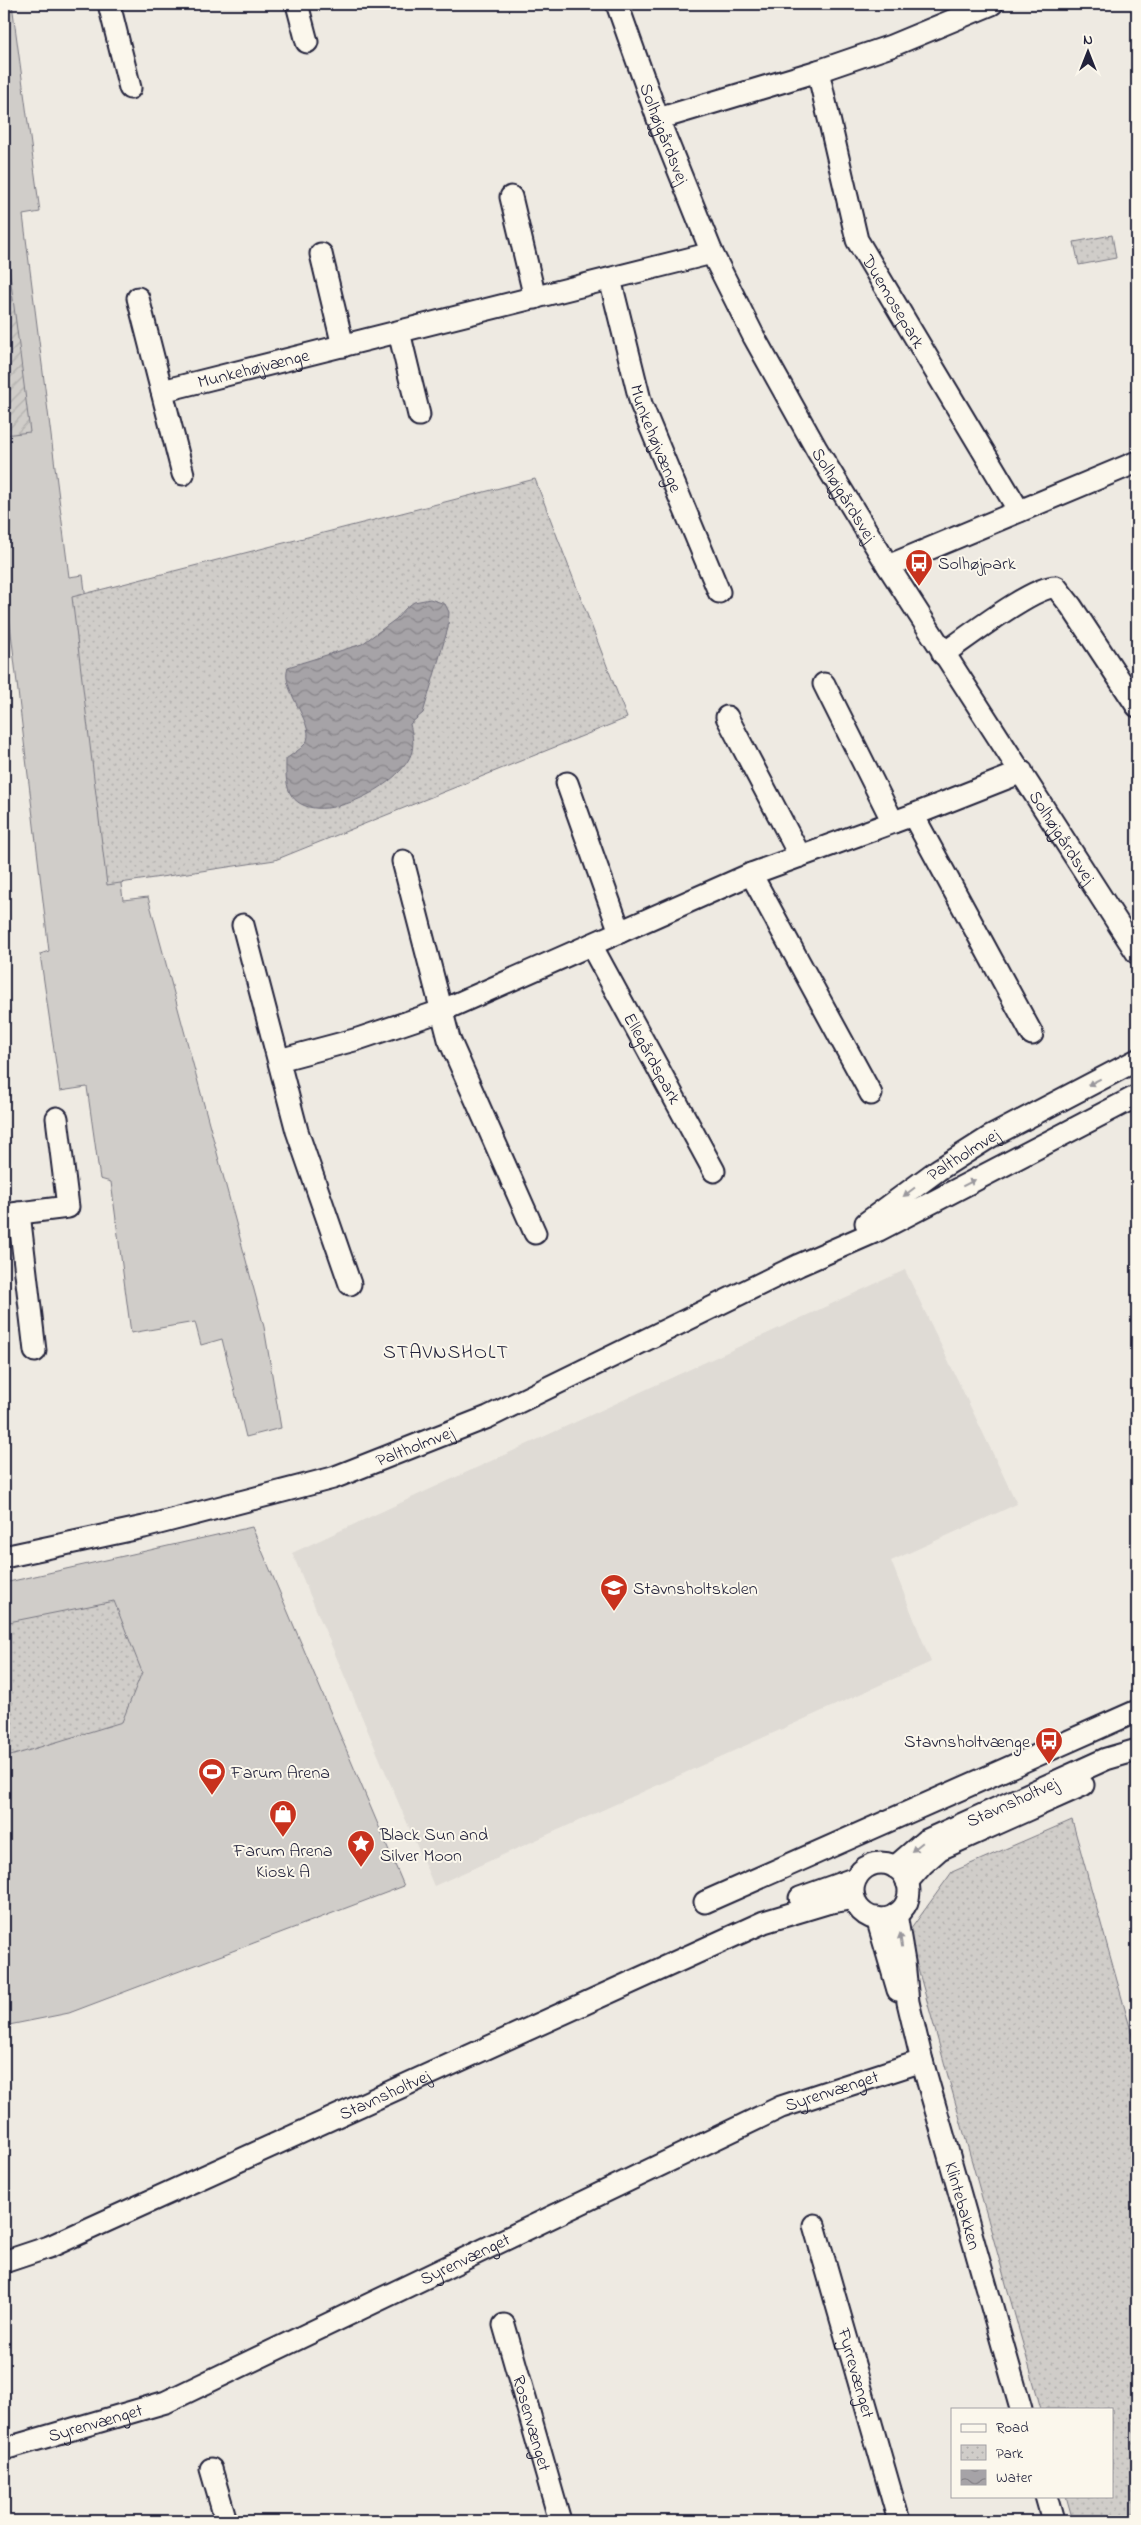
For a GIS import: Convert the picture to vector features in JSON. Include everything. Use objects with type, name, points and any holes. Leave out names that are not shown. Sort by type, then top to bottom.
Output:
[{"type":"street","points":[[109,4],[130,88]]},
{"type":"street","points":[[297,4],[307,42]]},
{"type":"street","name":"Solhøjgårdsvej","points":[[617,4],[658,119],[712,253],[754,337],[812,442],[888,566],[1137,953]]},
{"type":"street","points":[[658,119],[818,71],[891,46],[992,4]]},
{"type":"street","name":"Duemosepark","points":[[818,71],[856,240],[1018,511]]},
{"type":"street","points":[[511,197],[535,298]]},
{"type":"street","name":"Munkehøjvænge","points":[[162,391],[712,253]]},
{"type":"street","points":[[321,254],[343,346]]},
{"type":"street","name":"Munkehøjvænge","points":[[610,279],[641,404],[719,592]]},
{"type":"street","points":[[138,298],[183,474]]},
{"type":"street","points":[[399,332],[419,415]]},
{"type":"street","points":[[888,566],[1137,462]]},
{"type":"street","points":[[944,654],[1030,595],[1049,586],[1056,587],[1071,606],[1137,706]]},
{"type":"street","points":[[824,684],[893,822]]},
{"type":"street","points":[[727,718],[800,856]]},
{"type":"street","points":[[279,1060],[358,1039],[441,1011],[751,874],[913,815],[1022,772]]},
{"type":"street","points":[[567,783],[620,932]]},
{"type":"street","points":[[913,815],[1032,1034]]},
{"type":"street","points":[[403,862],[449,1039],[535,1233]]},
{"type":"street","points":[[751,874],[871,1094]]},
{"type":"street","points":[[243,925],[297,1131],[350,1284]]},
{"type":"street","name":"Ellegårdspark","points":[[591,945],[714,1171]]},
{"type":"street","name":"Paltholmvej","points":[[799,1265],[878,1216],[938,1170],[990,1137],[1137,1060]]},
{"type":"street","name":"Paltholmvej","points":[[4,1557],[144,1527],[332,1478],[488,1417],[799,1265],[878,1230],[1137,1096]]},
{"type":"street","points":[[35,1351],[11,1214],[68,1208],[57,1118]]},
{"type":"street","points":[[705,1902],[1137,1711]]},
{"type":"street","name":"Stavnsholtvej","points":[[901,1874],[922,1865],[940,1849],[1011,1809],[1106,1759],[1137,1752]]},
{"type":"street","points":[[995,1774],[1011,1809]]},
{"type":"street","points":[[875,1863],[901,1874],[907,1900],[887,1916],[864,1913],[855,1888],[864,1869],[875,1863]]},
{"type":"street","name":"Stavnsholtvej","points":[[4,2262],[49,2247],[764,1922],[781,1908],[801,1898],[855,1888]]},
{"type":"street","name":"Klintebakken","points":[[887,1916],[904,1962],[908,2002],[922,2061],[1021,2408]]},
{"type":"street","name":"Syrenvænget","points":[[4,2449],[166,2402],[782,2107],[922,2061]]},
{"type":"street","name":"Fyrrevænget","points":[[814,2225],[899,2521]]},
{"type":"street","name":"Rosenvænget","points":[[504,2325],[560,2521]]},
{"type":"street","points":[[211,2469],[226,2521]]},
{"type":"street","points":[[1047,2498],[1053,2521]]},
{"type":"shaded area","name":"Stavnsholtskolen","points":[[905,1270],[1017,1504],[891,1561],[931,1662],[434,1886],[292,1553]]},
{"type":"green space","points":[[4,4],[12,4],[40,212],[23,215],[69,577],[83,575],[123,900],[148,897],[264,1327],[281,1428],[246,1437],[222,1339],[201,1345],[195,1322],[131,1333],[111,1182],[100,1179],[87,1087],[60,1091],[40,954],[49,951],[4,574]]},
{"type":"green space","points":[[4,228],[30,432],[4,435]]},
{"type":"green space","points":[[1112,235],[1116,258],[1079,265],[1074,242]]},
{"type":"green space","points":[[535,479],[627,718],[275,860],[107,885],[72,597]]},
{"type":"green space","points":[[252,1527],[404,1886],[69,2013],[4,2026],[4,1583]]},
{"type":"green space","points":[[114,1601],[142,1672],[122,1722],[4,1758],[4,1623]]},
{"type":"green space","points":[[1072,1820],[1137,2052],[1137,2521],[1073,2521],[1067,2498],[1114,2498],[1114,2408],[1041,2408],[908,1933],[952,1872]]},
{"type":"water","points":[[430,599],[445,604],[449,612],[448,628],[423,713],[410,724],[413,748],[405,764],[393,778],[376,790],[356,800],[336,807],[317,808],[301,804],[288,789],[286,759],[305,744],[308,737],[307,728],[289,686],[288,667],[362,644],[396,619],[414,602]]},
{"type":"place","name":"Solhøjpark","points":[[919,587]]},
{"type":"place","name":"Stavnsholtskolen","points":[[614,1612]]},
{"type":"place","name":"Stavnsholtvænge","points":[[1049,1765]]},
{"type":"place","name":"Farum Arena","points":[[212,1796]]},
{"type":"place","name":"Farum Arena Kiosk A","points":[[283,1838]]},
{"type":"place","name":"Black Sun and Silver Moon","points":[[361,1868]]},
{"type":"district","name":"STAVNSHOLT","points":[[446,1351]]}]
